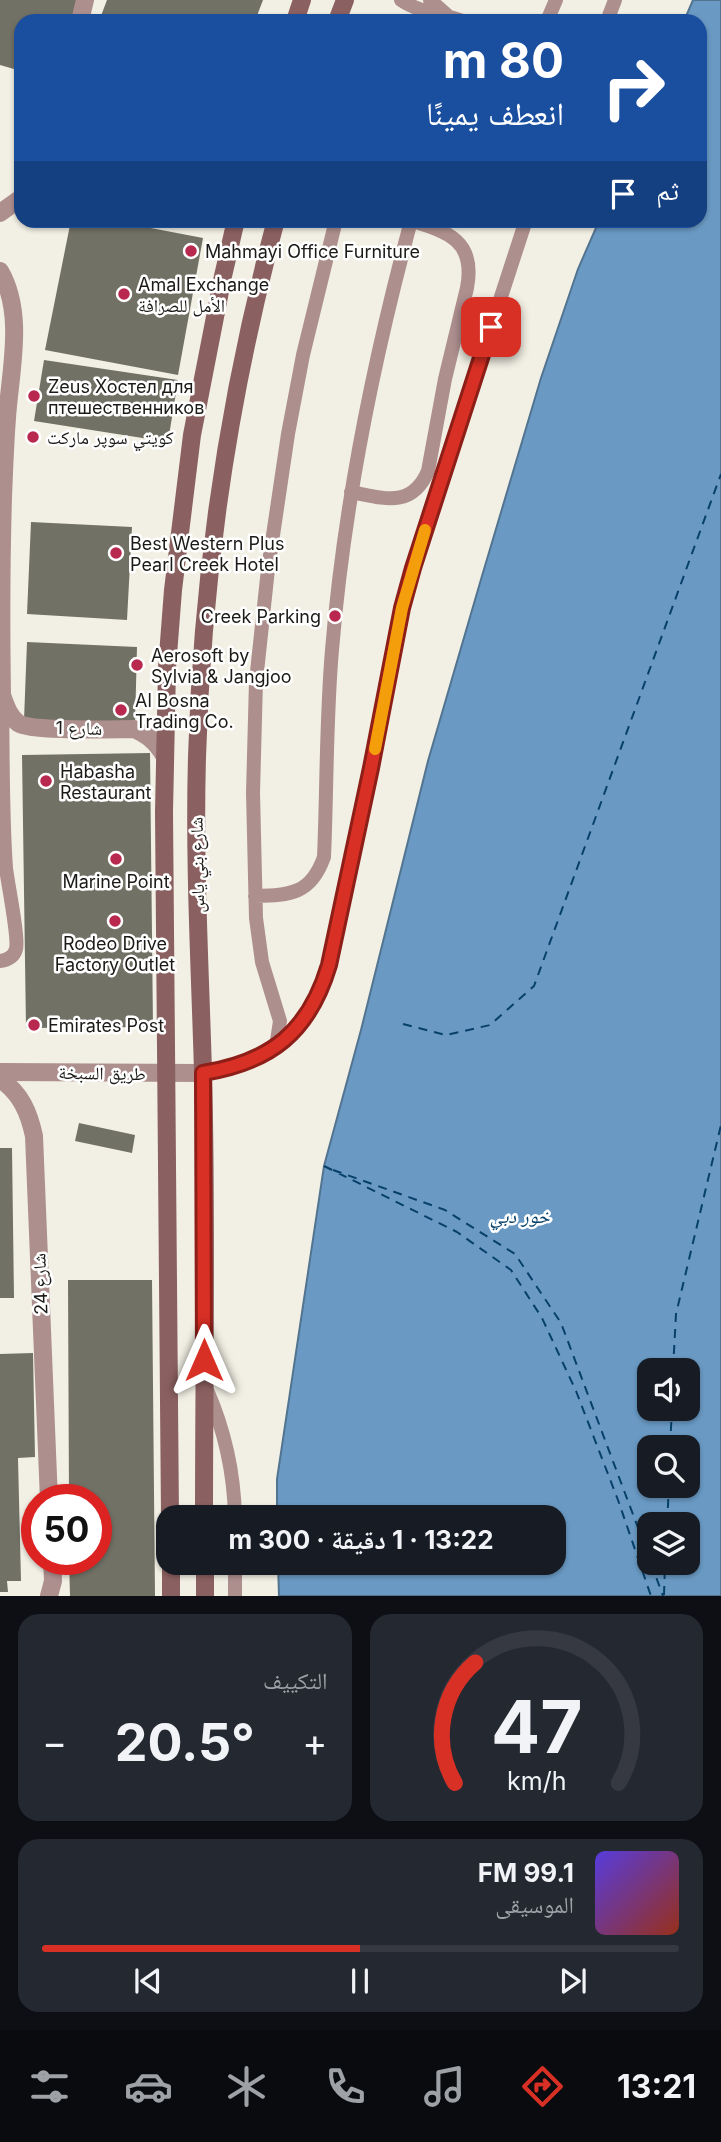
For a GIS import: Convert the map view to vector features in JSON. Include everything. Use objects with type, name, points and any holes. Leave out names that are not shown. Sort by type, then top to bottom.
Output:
[{"type":"main road","name":"شارع بني ياس","points":[[170,1505],[164,755],[167,668],[181,512],[206,357],[234,228]]},
{"type":"main road","name":"شارع بني ياس","points":[[204,1505],[203,1073],[196,884],[197,755],[205,626],[219,505],[243,360],[274,228]]},
{"type":"main road","points":[[171,1575],[171,1596]]},
{"type":"main road","points":[[205,1575],[205,1596]]},
{"type":"street","points":[[0,271],[6,281],[13,307],[14,335],[3,499],[2,695]]},
{"type":"street","name":"شارع 1","points":[[2,695],[10,715],[24,726],[134,729],[157,743],[164,755]]},
{"type":"street","name":"طريق السبخة","points":[[0,1072],[203,1073]]},
{"type":"street","name":"شارع 24","points":[[0,1079],[20,1098],[30,1116],[34,1136],[48,1484]]},
{"type":"street","points":[[49,1596],[52,1575]]},
{"type":"lane","points":[[401,0],[427,13],[437,14]]},
{"type":"lane","points":[[430,0],[446,14]]},
{"type":"lane","points":[[276,1047],[281,1021],[262,962],[258,940],[253,737],[261,625],[288,434],[303,355],[334,228]]},
{"type":"lane","points":[[255,896],[296,892],[309,884],[319,872],[324,857],[332,649],[351,492],[383,328],[408,228]]},
{"type":"lane","points":[[351,492],[394,499],[405,497],[423,482],[428,471],[445,379],[470,274],[468,260],[461,246],[452,236],[435,228]]},
{"type":"lane","points":[[203,1073],[241,1065],[276,1047],[308,1014],[321,991],[329,965],[407,588],[523,228]]},
{"type":"lane","points":[[0,961],[13,955],[17,942],[4,838],[2,695]]},
{"type":"lane","points":[[204,1384],[227,1444],[233,1505]]},
{"type":"lane","points":[[235,1575],[235,1596]]},
{"type":"water","name":"خور دبي","points":[[693,0],[721,0],[721,1596],[279,1596],[278,1575],[566,1575],[566,1505],[277,1505],[277,1479],[324,1166],[428,761],[541,378],[578,269],[596,228],[707,228],[707,14],[687,14]]},
{"type":"building","points":[[0,0],[79,0],[75,14],[14,14],[14,69],[0,65]]},
{"type":"building","points":[[107,0],[263,0],[258,14],[102,14]]},
{"type":"building","name":"Amal Exchange الأمل للصرافة","points":[[69,228],[151,228],[203,238],[178,375],[45,350]]},
{"type":"building","points":[[44,360],[178,380],[168,442],[34,421]]},
{"type":"building","points":[[31,522],[132,527],[127,620],[27,614]]},
{"type":"building","points":[[27,642],[137,647],[135,724],[24,720]]},
{"type":"building","points":[[150,753],[153,1027],[26,1028],[22,755]]},
{"type":"building","points":[[79,1123],[135,1135],[132,1153],[75,1141]]},
{"type":"building","points":[[0,1148],[12,1148],[14,1298],[0,1298]]},
{"type":"building","points":[[68,1280],[152,1280],[155,1596],[70,1596],[69,1575],[112,1575],[112,1484],[69,1484]]},
{"type":"building","points":[[33,1353],[35,1457],[18,1458],[21,1581],[7,1581],[8,1592],[0,1592],[0,1354]]},
{"type":"ferry route","points":[[403,1024],[446,1035],[490,1025],[534,986],[721,474]]},
{"type":"ferry route","points":[[674,1358],[676,1314],[721,1125]]},
{"type":"ferry route","points":[[324,1166],[457,1232],[511,1270],[542,1318],[576,1391],[651,1596]]},
{"type":"ferry route","points":[[333,1170],[445,1210],[515,1254],[561,1323],[637,1525]]},
{"type":"ferry route","points":[[671,1421],[671,1435]]},
{"type":"ferry route","points":[[668,1498],[668,1512]]},
{"type":"ferry route","points":[[655,1575],[663,1596]]},
{"type":"ferry route","points":[[664,1595],[665,1575]]},
{"type":"slow traffic","points":[[375,749],[402,608],[425,530]]},
{"type":"place","name":"Mahmayi Office Furniture","points":[[191,251]]},
{"type":"place","name":"Amal Exchange الأمل للصرافة","points":[[124,294]]},
{"type":"place","name":"Zeus Хостел для птешественников","points":[[34,396]]},
{"type":"place","name":"كويتي سوپر ماركت","points":[[33,437]]},
{"type":"place","name":"Best Western Plus Pearl Creek Hotel","points":[[116,553]]},
{"type":"place","name":"Creek Parking","points":[[335,616]]},
{"type":"place","name":"Aerosoft by Sylvia & Jangjoo","points":[[137,665]]},
{"type":"place","name":"Al Bosna Trading Co.","points":[[121,710]]},
{"type":"place","name":"Habasha Restaurant","points":[[46,781]]},
{"type":"place","name":"Marine Point","points":[[116,859]]},
{"type":"place","name":"Rodeo Drive Factory Outlet","points":[[115,921]]},
{"type":"place","name":"Emirates Post","points":[[34,1025]]},
{"type":"route","points":[[204,1360],[203,1073],[241,1065],[276,1047],[308,1014],[321,991],[329,965],[371,768],[402,608],[491,327]]}]
